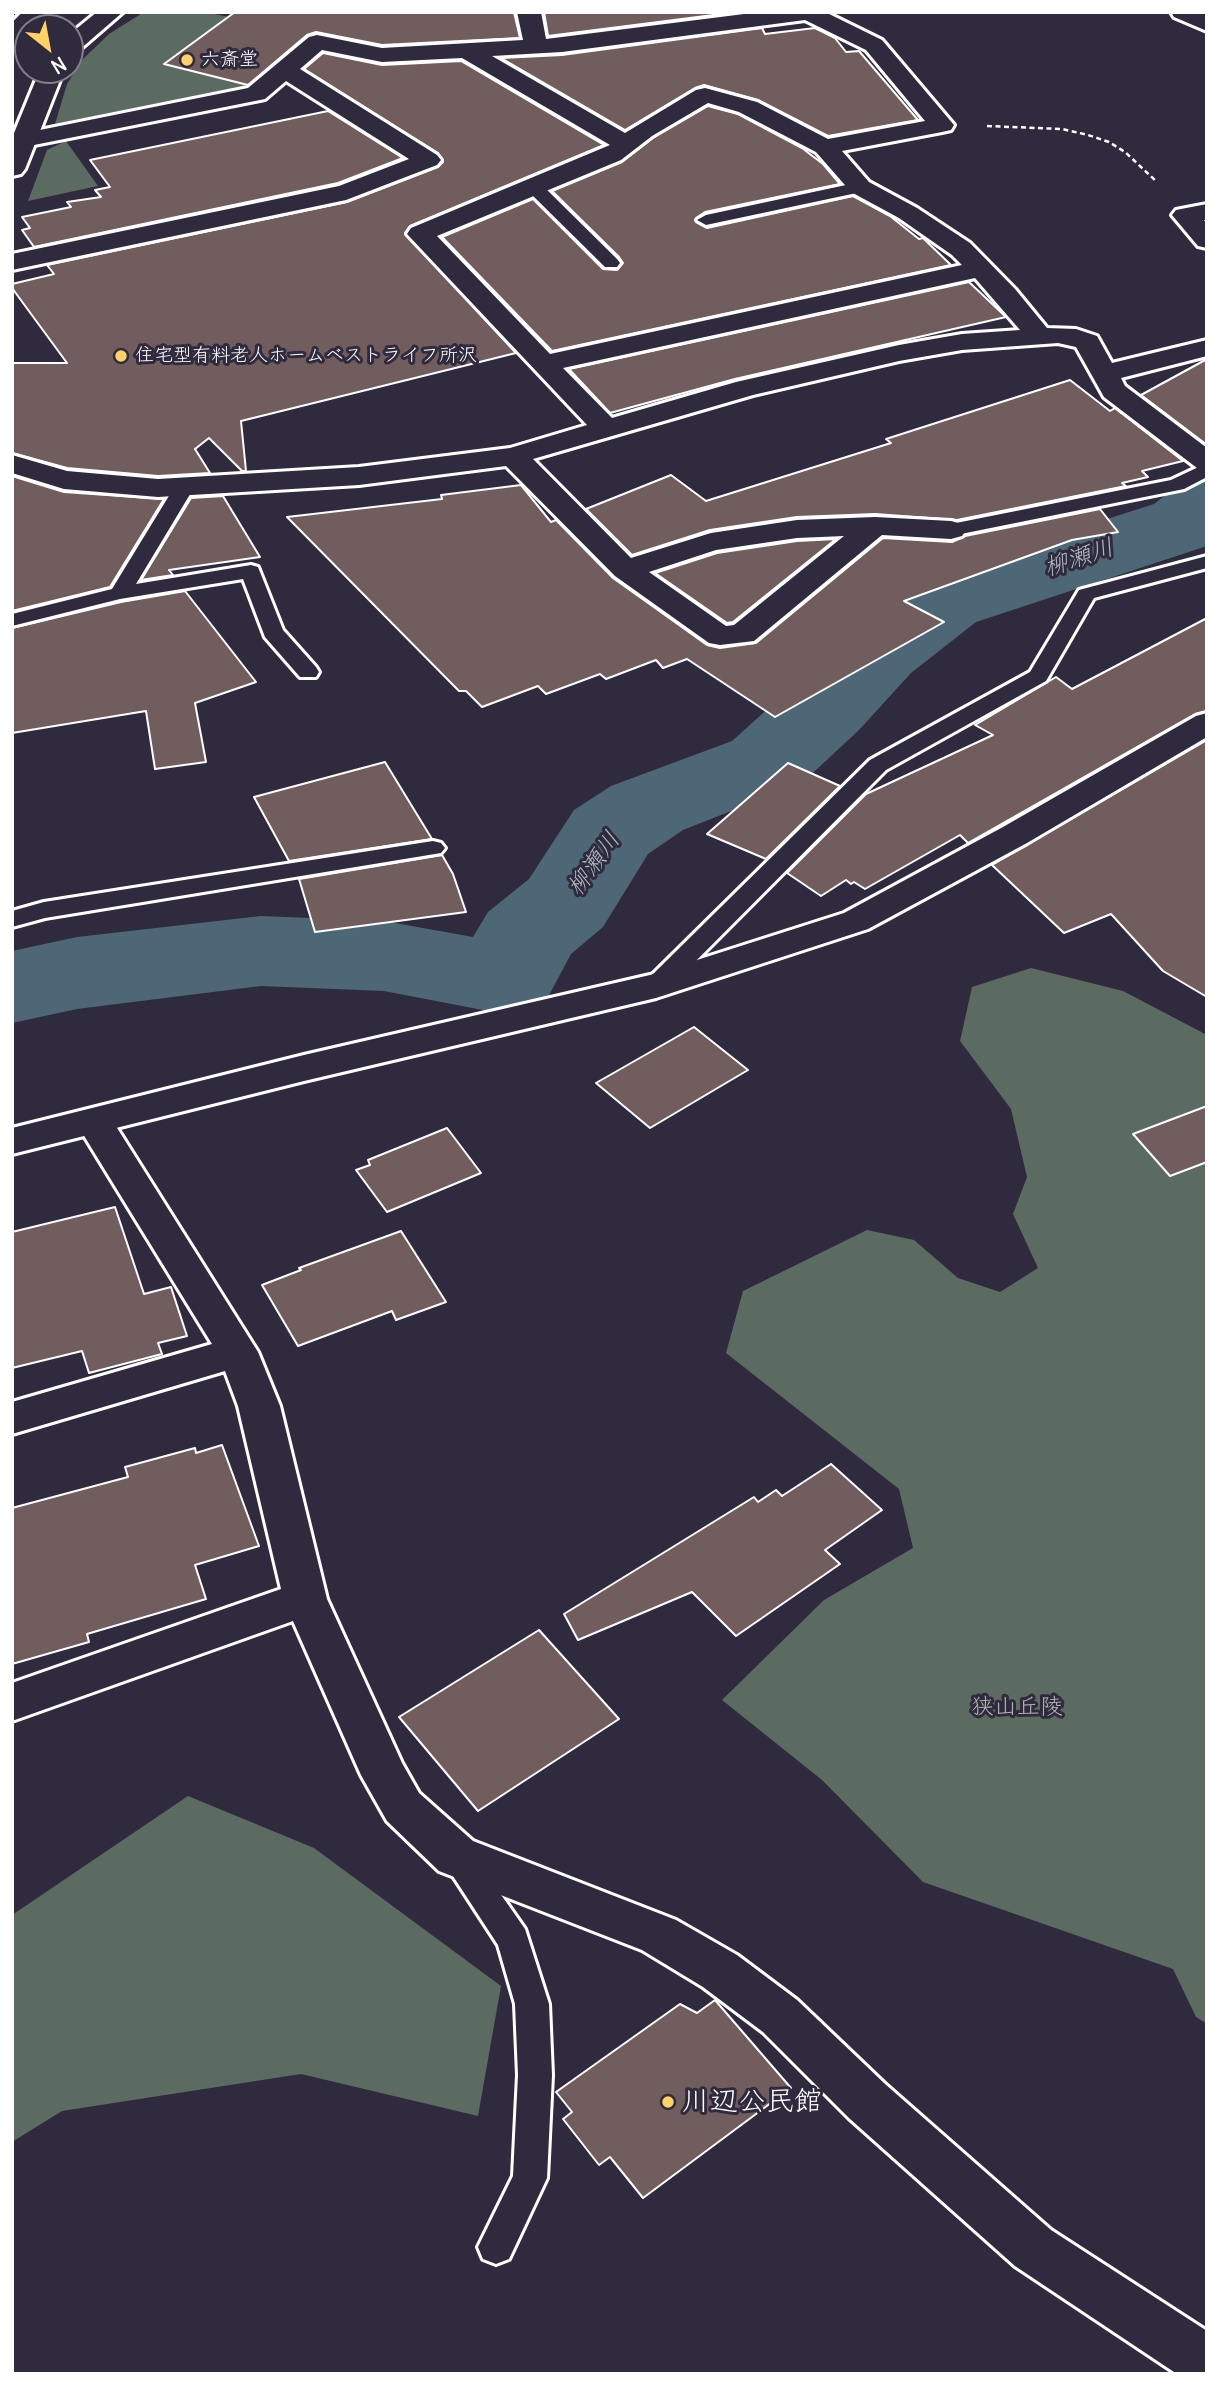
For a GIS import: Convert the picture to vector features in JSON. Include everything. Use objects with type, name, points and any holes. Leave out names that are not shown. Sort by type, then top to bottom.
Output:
[{"type":"street","points":[[84,35],[112,12]]},
{"type":"street","points":[[529,12],[536,46]]},
{"type":"street","points":[[1182,12],[1207,24]]},
{"type":"street","points":[[317,42],[382,55],[466,51],[536,46],[808,13],[874,45],[942,125],[825,147]]},
{"type":"street","points":[[24,140],[256,94],[317,42],[331,20]]},
{"type":"street","points":[[466,51],[626,144]]},
{"type":"street","points":[[12,262],[346,192],[428,160],[285,70]]},
{"type":"street","points":[[12,169],[46,84]]},
{"type":"street","points":[[605,428],[420,234],[612,155],[643,131],[705,95],[748,107],[825,147],[860,187],[919,220],[961,249],[1039,335]]},
{"type":"street","points":[[1196,213],[1207,240]]},
{"type":"street","points":[[544,364],[981,269]]},
{"type":"street","points":[[12,464],[64,480],[158,488],[359,476],[513,456],[746,388],[899,352],[962,342],[1039,335],[1076,337],[1087,342],[1114,391],[1207,462]]},
{"type":"street","points":[[1105,373],[1207,348]]},
{"type":"street","points":[[513,456],[626,570],[720,636],[743,634],[876,526]]},
{"type":"street","points":[[626,570],[711,542],[797,529],[876,526],[951,530]]},
{"type":"street","points":[[12,1142],[317,1065],[656,986],[856,921],[1015,835],[1207,723]]},
{"type":"street","points":[[94,1121],[239,1352],[258,1406],[305,1599],[384,1775],[403,1807],[456,1856],[659,1935],[720,1971],[780,2016],[867,2101],[1033,2248],[1207,2362]]},
{"type":"street","points":[[12,1418],[239,1352]]},
{"type":"street","points":[[12,1702],[305,1599]]},
{"type":"lane","points":[[534,187],[611,264]]},
{"type":"lane","points":[[706,220],[860,187]]},
{"type":"lane","points":[[951,530],[1177,485],[1207,469]]},
{"type":"lane","points":[[120,593],[185,486]]},
{"type":"lane","points":[[656,986],[878,765],[1038,676],[1086,594],[1207,562]]},
{"type":"lane","points":[[12,620],[120,593],[251,571],[273,632],[308,672]]},
{"type":"lane","points":[[12,919],[44,910],[433,848]]},
{"type":"lane","points":[[456,1856],[513,1939],[532,2004],[535,2075],[530,2178],[496,2247]]},
{"type":"path","points":[[942,125],[1062,129],[1109,142],[1196,213]]},
{"type":"green space","points":[[144,12],[205,12],[306,33],[244,86],[55,124],[67,84],[84,84],[84,58],[109,34]]},
{"type":"green space","points":[[66,141],[98,186],[28,201],[47,150]]},
{"type":"green space","name":"狭山丘陵","points":[[1031,968],[1123,991],[1207,1035],[1207,2024],[1196,2017],[1173,1969],[923,1882],[822,1780],[722,1700],[824,1600],[913,1548],[899,1489],[726,1353],[743,1291],[867,1230],[914,1240],[958,1278],[1000,1292],[1038,1268],[1013,1214],[1027,1177],[1011,1109],[960,1041],[972,987]]},
{"type":"green space","points":[[188,1796],[314,1848],[501,1986],[478,2116],[301,2074],[62,2111],[12,2142],[12,1915]]},
{"type":"building","points":[[235,12],[514,12],[520,38],[382,45],[316,32],[307,35],[248,85],[164,64]]},
{"type":"building","points":[[544,12],[737,12],[548,36]]},
{"type":"building","points":[[762,28],[765,34],[815,28],[835,38],[846,52],[859,51],[918,120],[828,136],[758,100],[704,85],[625,130],[501,58],[562,55]]},
{"type":"building","points":[[323,53],[382,65],[461,61],[604,145],[410,226],[405,233],[516,353],[241,421],[246,471],[242,471],[209,438],[195,449],[210,473],[158,476],[67,468],[12,453],[12,363],[67,363],[12,288],[12,284],[54,274],[47,265],[347,202],[438,167],[443,162],[438,153],[304,69]]},
{"type":"building","points":[[708,106],[738,114],[802,148],[823,164],[840,184],[705,212],[696,218],[696,222],[707,228],[853,196],[890,216],[919,239],[923,238],[951,265],[552,351],[442,237],[533,199],[603,269],[617,270],[623,263],[619,257],[552,191],[622,162],[653,138]]},
{"type":"building","points":[[328,111],[403,158],[338,183],[34,247],[22,230],[30,228],[22,217],[71,207],[67,202],[101,197],[95,190],[110,187],[90,160]]},
{"type":"building","points":[[969,282],[1006,317],[735,379],[610,413],[569,369]]},
{"type":"building","points":[[1207,359],[1207,445],[1141,395]]},
{"type":"building","points":[[1070,380],[1110,411],[1115,408],[1183,461],[1142,471],[1148,477],[1122,483],[1126,486],[957,520],[875,514],[797,517],[710,530],[632,555],[586,509],[671,475],[706,501],[891,443],[886,439]]},
{"type":"building","points":[[12,476],[64,492],[164,499],[110,587],[12,611]]},
{"type":"building","points":[[521,485],[551,522],[556,520],[613,578],[707,645],[720,648],[756,643],[883,538],[952,542],[965,536],[1100,509],[1118,532],[1072,540],[904,601],[944,622],[775,717],[687,659],[663,668],[656,660],[606,679],[600,674],[546,694],[538,686],[482,707],[466,691],[459,691],[287,517],[442,499],[441,495]]},
{"type":"building","points":[[223,496],[260,557],[169,570],[173,575],[141,580],[191,498]]},
{"type":"building","points":[[836,539],[733,622],[727,623],[655,573],[717,553],[797,541]]},
{"type":"building","points":[[185,591],[256,682],[195,703],[206,762],[155,769],[146,711],[12,733],[12,628],[121,602]]},
{"type":"building","points":[[1207,618],[1207,711],[1195,714],[968,843],[960,835],[865,889],[846,880],[821,896],[787,873],[866,794],[993,735],[975,725],[1056,677],[1072,689]]},
{"type":"building","points":[[1207,740],[1207,997],[1163,971],[1111,914],[1064,933],[992,865]]},
{"type":"building","points":[[385,762],[432,839],[289,861],[254,797]]},
{"type":"building","points":[[788,763],[840,786],[766,859],[707,834]]},
{"type":"building","points":[[442,855],[453,874],[466,912],[315,932],[299,879]]},
{"type":"building","points":[[694,1027],[748,1070],[650,1128],[596,1083]]},
{"type":"building","points":[[1207,1106],[1207,1162],[1170,1176],[1133,1134]]},
{"type":"building","points":[[447,1128],[481,1173],[387,1212],[356,1170],[370,1165],[368,1160]]},
{"type":"building","points":[[115,1207],[144,1294],[171,1287],[187,1336],[158,1343],[162,1354],[89,1373],[82,1351],[12,1368],[12,1232]]},
{"type":"building","points":[[401,1231],[446,1302],[396,1320],[392,1311],[298,1346],[262,1285],[301,1270],[299,1268]]},
{"type":"building","points":[[222,1445],[259,1546],[195,1565],[206,1599],[87,1634],[89,1642],[12,1664],[12,1508],[128,1477],[125,1467],[195,1448],[196,1453]]},
{"type":"building","points":[[831,1464],[882,1510],[825,1550],[840,1564],[736,1636],[692,1592],[578,1640],[564,1614],[754,1497],[758,1502],[776,1490],[782,1496]]},
{"type":"building","points":[[539,1630],[619,1719],[478,1811],[399,1717]]},
{"type":"building","name":"川辺公民館","points":[[715,2000],[791,2088],[643,2198],[610,2157],[599,2165],[563,2119],[572,2112],[556,2092],[680,2004],[697,2013]]},
{"type":"waterway","name":"柳瀬川","points":[[12,987],[77,973],[261,951],[384,956],[488,975],[509,974],[525,937],[566,903],[610,833],[647,808],[767,762],[825,709],[878,653],[943,602],[1186,523],[1207,506]]},
{"type":"railway","points":[[12,20],[20,12]]},
{"type":"place","name":"六斎堂","points":[[187,60]]},
{"type":"place","name":"住宅型有料老人ホームベストライフ所沢","points":[[121,356]]},
{"type":"place","name":"川辺公民館","points":[[668,2102]]}]
